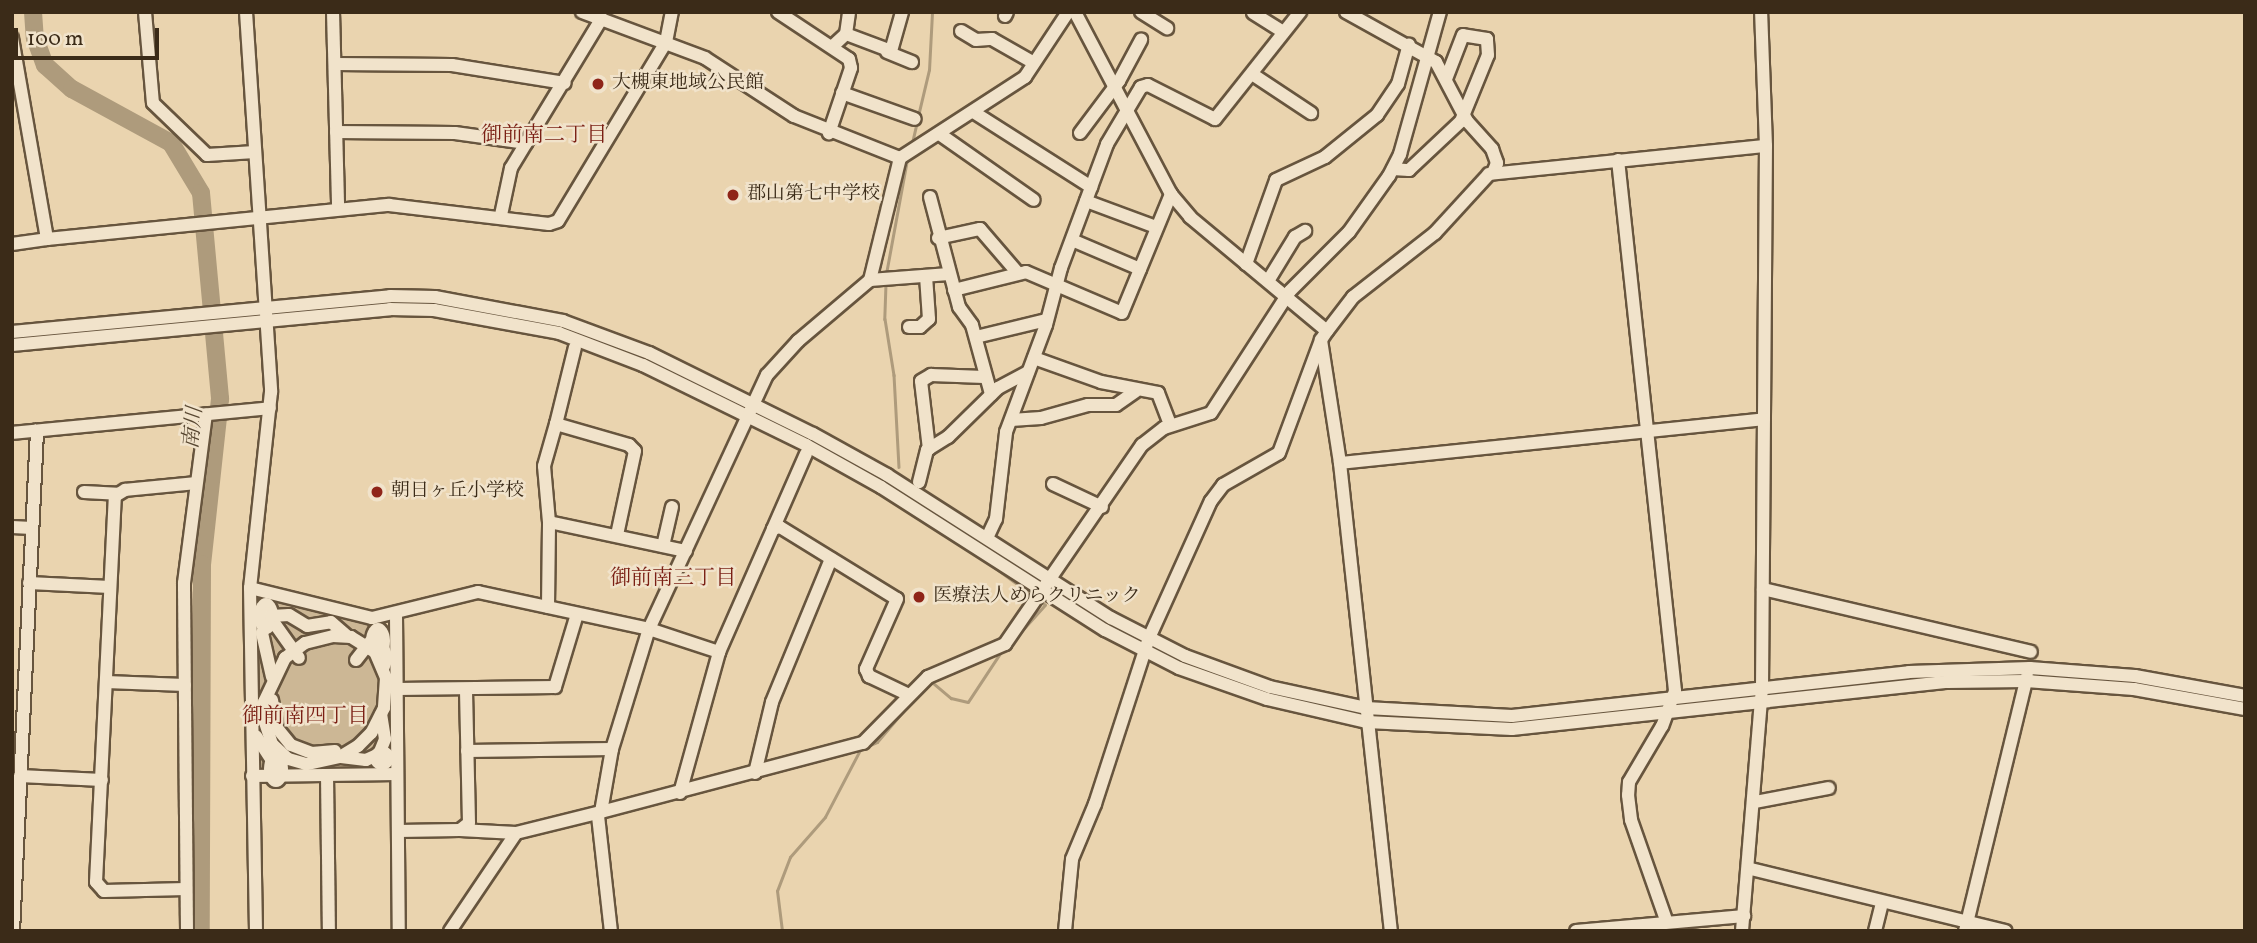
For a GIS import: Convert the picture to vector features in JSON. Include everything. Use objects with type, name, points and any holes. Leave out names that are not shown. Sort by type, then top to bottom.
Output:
[{"type":"street","points":[[145,12],[153,103],[207,155],[255,152]]},
{"type":"street","points":[[246,12],[267,312],[270,408],[250,588],[256,931]]},
{"type":"street","points":[[333,12],[338,209]]},
{"type":"street","points":[[582,12],[666,42],[714,63],[794,117],[900,158]]},
{"type":"street","points":[[12,244],[220,220],[389,205],[501,215],[549,224],[558,221],[666,42],[673,12]]},
{"type":"street","points":[[834,46],[846,34],[849,12]]},
{"type":"street","points":[[887,52],[893,49],[902,12]]},
{"type":"street","points":[[611,931],[600,814],[612,749],[649,629],[752,409],[782,356],[870,280],[900,158],[975,113],[1025,77],[1068,12]]},
{"type":"street","points":[[1074,12],[1171,194],[1189,217],[1286,296],[1324,335],[1391,931]]},
{"type":"street","points":[[1141,12],[1167,29]]},
{"type":"street","points":[[987,538],[996,519],[1011,420],[1107,144],[1146,85],[1215,119],[1300,12]]},
{"type":"street","points":[[1065,931],[1072,859],[1095,804],[1147,644],[1211,501],[1223,485],[1279,453],[1324,335],[1364,286],[1435,233],[1451,211],[1493,173],[1497,163],[1492,149],[1464,116],[1446,79],[1427,53],[1346,12]]},
{"type":"street","points":[[398,831],[460,830],[516,834],[680,793],[869,740],[928,677],[1005,645],[1142,445],[1170,425],[1211,413],[1286,296],[1349,232],[1393,169],[1440,12]]},
{"type":"street","points":[[1742,931],[1751,869],[1762,695],[1766,146],[1761,12]]},
{"type":"street","points":[[1253,13],[1284,32]]},
{"type":"street","points":[[787,14],[834,46],[850,62],[830,133]]},
{"type":"street","points":[[501,215],[509,172],[602,18]]},
{"type":"street","points":[[961,31],[976,40],[992,39],[1034,63]]},
{"type":"street","points":[[1393,169],[1407,171],[1428,156],[1464,116],[1488,55],[1487,40],[1465,33],[1446,79]]},
{"type":"street","points":[[846,34],[912,62]]},
{"type":"street","points":[[12,38],[47,239]]},
{"type":"street","points":[[1080,133],[1113,89],[1142,40]]},
{"type":"street","points":[[1246,264],[1276,180],[1325,157],[1384,108],[1398,84],[1409,44]]},
{"type":"street","points":[[335,64],[452,65],[565,83]]},
{"type":"street","points":[[1252,74],[1311,113]]},
{"type":"street","points":[[842,93],[915,119]]},
{"type":"street","points":[[975,113],[1091,187]]},
{"type":"street","points":[[336,132],[434,132],[526,143]]},
{"type":"street","points":[[940,135],[1034,200]]},
{"type":"street","points":[[1493,173],[1766,146]]},
{"type":"street","points":[[1618,160],[1675,691],[1629,782],[1628,795],[1631,820],[1666,920]]},
{"type":"street","points":[[939,238],[980,229],[1017,272],[1057,285],[1122,313],[1171,194]]},
{"type":"street","points":[[930,197],[949,274],[976,337],[984,377],[991,394]]},
{"type":"street","points":[[1086,201],[1156,227]]},
{"type":"street","points":[[1268,281],[1295,237],[1305,231]]},
{"type":"street","points":[[1072,240],[1140,269]]},
{"type":"street","points":[[954,290],[1017,272]]},
{"type":"street","points":[[870,280],[949,274]]},
{"type":"street","points":[[909,327],[923,325],[930,317],[926,276]]},
{"type":"street","points":[[12,345],[227,323],[267,312],[390,296],[510,308],[563,321],[649,353],[752,409],[1147,644],[1245,692],[1367,722],[1513,729],[1666,713],[1909,672],[2029,668],[2135,676],[2245,696]]},
{"type":"street","points":[[12,332],[232,309],[267,312]]},
{"type":"street","points":[[976,337],[1047,320]]},
{"type":"street","points":[[548,607],[549,522],[544,466],[575,347]]},
{"type":"street","points":[[1034,358],[1136,391],[1158,393],[1170,425]]},
{"type":"street","points":[[929,449],[948,437],[991,394],[1028,372]]},
{"type":"street","points":[[919,482],[929,449],[921,381],[931,375],[984,377]]},
{"type":"street","points":[[1011,420],[1041,418],[1088,405],[1116,405],[1136,391]]},
{"type":"street","points":[[12,433],[270,408]]},
{"type":"street","points":[[752,409],[887,475],[987,538],[1047,585]]},
{"type":"street","points":[[187,931],[184,583],[206,414]]},
{"type":"street","points":[[1340,463],[1765,419]]},
{"type":"street","points":[[556,424],[629,445],[635,451],[617,535]]},
{"type":"street","points":[[13,931],[20,776],[18,681],[29,583],[37,431]]},
{"type":"street","points":[[680,793],[719,652],[806,454]]},
{"type":"street","points":[[84,492],[117,494],[196,484]]},
{"type":"street","points":[[1053,484],[1102,507]]},
{"type":"street","points":[[117,494],[110,587],[97,886],[104,891],[186,889]]},
{"type":"street","points":[[663,546],[672,508]]},
{"type":"street","points":[[549,522],[686,551]]},
{"type":"street","points":[[12,527],[32,528]]},
{"type":"street","points":[[773,528],[780,527],[897,600],[866,669],[869,676],[909,695]]},
{"type":"street","points":[[755,773],[772,702],[831,559]]},
{"type":"street","points":[[29,583],[110,587]]},
{"type":"street","points":[[250,588],[358,617],[396,615],[471,593],[649,629],[719,652]]},
{"type":"street","points":[[1763,589],[2031,652]]},
{"type":"street","points":[[264,608],[289,615],[307,626],[331,622],[347,636]]},
{"type":"street","points":[[264,608],[297,654]]},
{"type":"street","points":[[264,608],[262,633],[275,682],[272,713],[282,756]]},
{"type":"street","points":[[397,689],[555,687],[577,614]]},
{"type":"street","points":[[396,615],[399,931]]},
{"type":"street","points":[[275,682],[297,654],[321,637],[378,634]]},
{"type":"street","points":[[356,660],[378,634]]},
{"type":"street","points":[[256,736],[282,756],[306,764],[341,757],[383,761],[385,739],[381,714],[386,689],[383,669],[387,658],[378,634]]},
{"type":"street","points":[[1147,644],[1239,677],[1366,708],[1512,716],[1671,700],[1947,682],[2026,681],[2134,689],[2245,709]]},
{"type":"street","points":[[1966,926],[2029,668]]},
{"type":"street","points":[[251,681],[275,682]]},
{"type":"street","points":[[106,682],[185,685]]},
{"type":"street","points":[[460,830],[469,823],[466,690]]},
{"type":"street","points":[[341,757],[381,714]]},
{"type":"street","points":[[255,773],[282,756],[326,754],[352,743]]},
{"type":"street","points":[[467,751],[612,749]]},
{"type":"street","points":[[255,773],[397,774]]},
{"type":"street","points":[[327,775],[328,931]]},
{"type":"street","points":[[20,776],[102,780]]},
{"type":"street","points":[[1755,802],[1829,788]]},
{"type":"street","points":[[450,931],[516,834]]},
{"type":"street","points":[[1751,869],[1966,926],[2006,931]]},
{"type":"street","points":[[1875,931],[1882,902]]},
{"type":"street","points":[[1576,931],[1666,920],[1744,916]]},
{"type":"shaded area","points":[[257,597],[390,626],[392,767],[256,770]]},
{"type":"waterway","name":"南川","points":[[33,12],[35,38],[45,65],[72,89],[171,143],[201,193],[220,399],[202,564],[201,931]]},
{"type":"waterway","points":[[918,116],[929,70],[932,12]]},
{"type":"waterway","points":[[912,143],[917,122]]},
{"type":"waterway","points":[[886,274],[907,160]]},
{"type":"waterway","points":[[886,284],[885,319],[894,375],[899,467]]},
{"type":"waterway","points":[[993,566],[1032,595]]},
{"type":"waterway","points":[[1018,635],[1045,605],[1040,602]]},
{"type":"waterway","points":[[932,682],[951,698],[968,702],[1001,652]]},
{"type":"waterway","points":[[866,747],[877,742],[906,708]]},
{"type":"waterway","points":[[782,931],[777,891],[790,857],[825,817],[860,750]]},
{"type":"place","name":"大槻東地域公民館","points":[[598,84]]},
{"type":"place","name":"郡山第七中学校","points":[[733,195]]},
{"type":"place","name":"朝日ヶ丘小学校","points":[[377,492]]},
{"type":"place","name":"医療法人めらクリニック","points":[[919,597]]},
{"type":"district","name":"御前南二丁目","points":[[544,136]]},
{"type":"district","name":"御前南三丁目","points":[[673,579]]},
{"type":"district","name":"御前南四丁目","points":[[305,717]]}]
